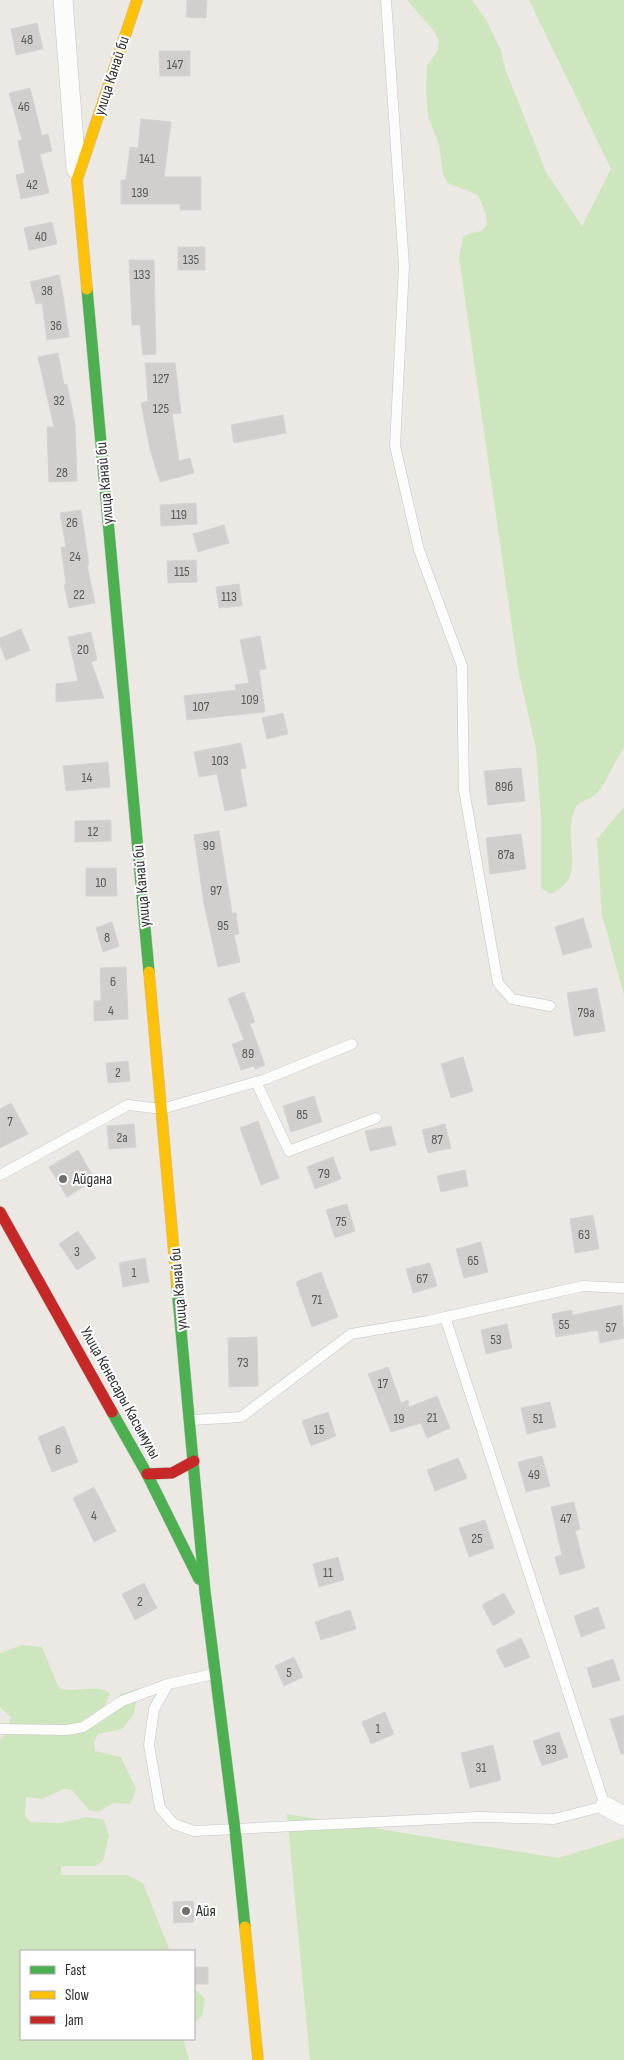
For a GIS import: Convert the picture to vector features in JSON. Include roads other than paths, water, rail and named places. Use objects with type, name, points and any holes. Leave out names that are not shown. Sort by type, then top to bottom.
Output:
[{"type":"main road","name":"улица Канай би","points":[[137,0],[77,180],[191,1420],[205,1592],[235,1830],[258,2060]]},
{"type":"main road","name":"Улица Кенесары Касымулы","points":[[0,1212],[147,1474],[205,1592]]},
{"type":"main road","points":[[147,1474],[172,1473],[194,1461]]},
{"type":"street","name":"улица Канай би","points":[[63,0],[77,180]]},
{"type":"street","points":[[605,1806],[624,1816]]},
{"type":"lane","points":[[386,0],[404,266],[394,446],[419,550],[462,666],[464,790],[498,983],[512,999],[550,1006]]},
{"type":"lane","points":[[0,1175],[128,1105],[162,1109],[256,1082],[352,1044]]},
{"type":"lane","points":[[256,1082],[289,1152],[376,1118]]},
{"type":"lane","points":[[191,1420],[241,1417],[351,1334],[445,1318],[584,1286],[624,1288]]},
{"type":"lane","points":[[168,1684],[154,1709],[149,1745],[160,1808],[174,1824],[194,1831],[478,1816],[554,1819],[605,1806],[445,1318]]},
{"type":"lane","points":[[0,1729],[67,1730],[83,1727],[122,1701],[168,1684],[215,1674]]},
{"type":"place","name":"Айдана","points":[[63,1179]]},
{"type":"place","name":"Айя","points":[[186,1911]]}]
